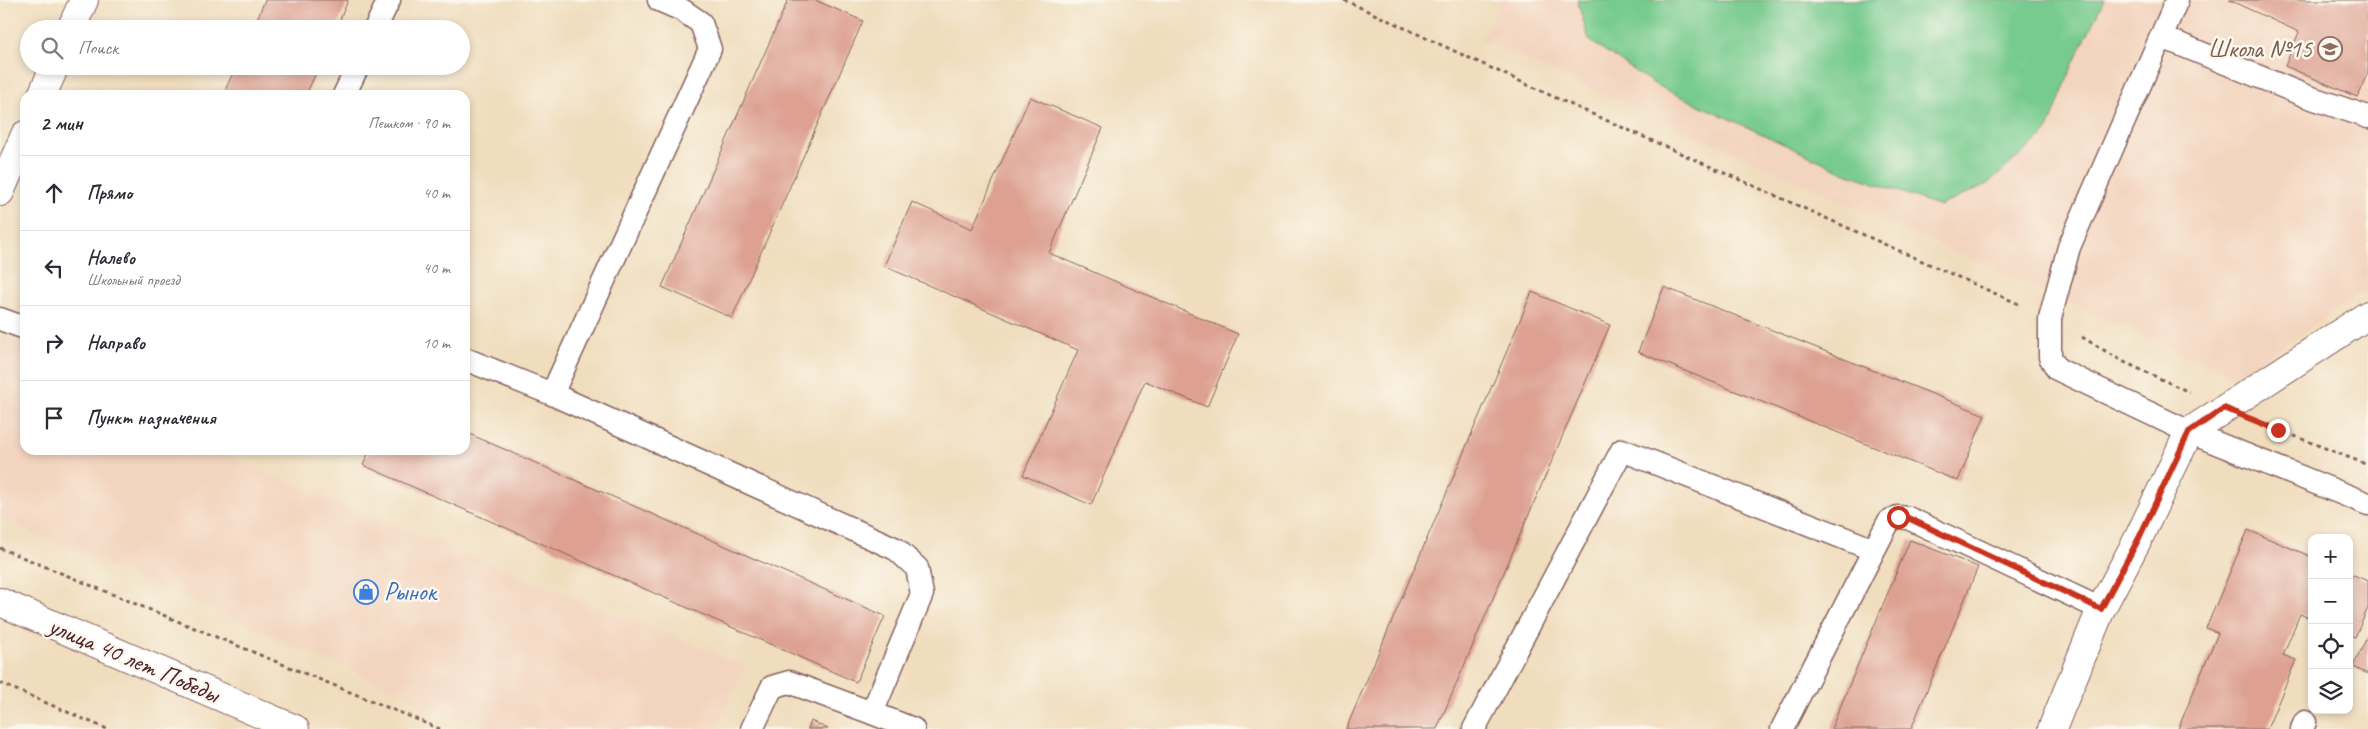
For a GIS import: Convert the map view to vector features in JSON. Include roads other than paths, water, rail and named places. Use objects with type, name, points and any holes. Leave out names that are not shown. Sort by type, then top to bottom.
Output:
[{"type":"street","points":[[75,20],[84,0]]},
{"type":"street","points":[[44,90],[51,75]]},
{"type":"street","points":[[0,192],[20,146]]},
{"type":"street","points":[[2052,729],[2101,609],[2139,538],[2189,432],[2368,315]]},
{"type":"street","name":"улица 40 лет Победы","points":[[0,602],[295,729]]},
{"type":"lane","points":[[379,20],[389,0]]},
{"type":"lane","points":[[552,394],[710,49],[701,23],[682,10],[659,0]]},
{"type":"lane","points":[[2176,0],[2162,37],[2069,247],[2050,318],[2050,357],[2057,369],[2106,390],[2189,432],[2368,504]]},
{"type":"lane","points":[[2162,37],[2306,96],[2368,117]]},
{"type":"lane","points":[[346,90],[354,75]]},
{"type":"lane","points":[[0,319],[20,326]]},
{"type":"lane","points":[[470,361],[552,394],[896,549],[917,568],[922,594],[872,713]]},
{"type":"lane","points":[[1474,729],[1622,450],[1874,550]]},
{"type":"lane","points":[[1782,729],[1889,521],[1898,517],[1908,518],[2101,609]]},
{"type":"lane","points":[[752,729],[772,688],[789,682],[913,729]]},
{"type":"place","name":"Школа №15","points":[[2330,49]]},
{"type":"place","name":"Рынок","points":[[366,592]]}]
